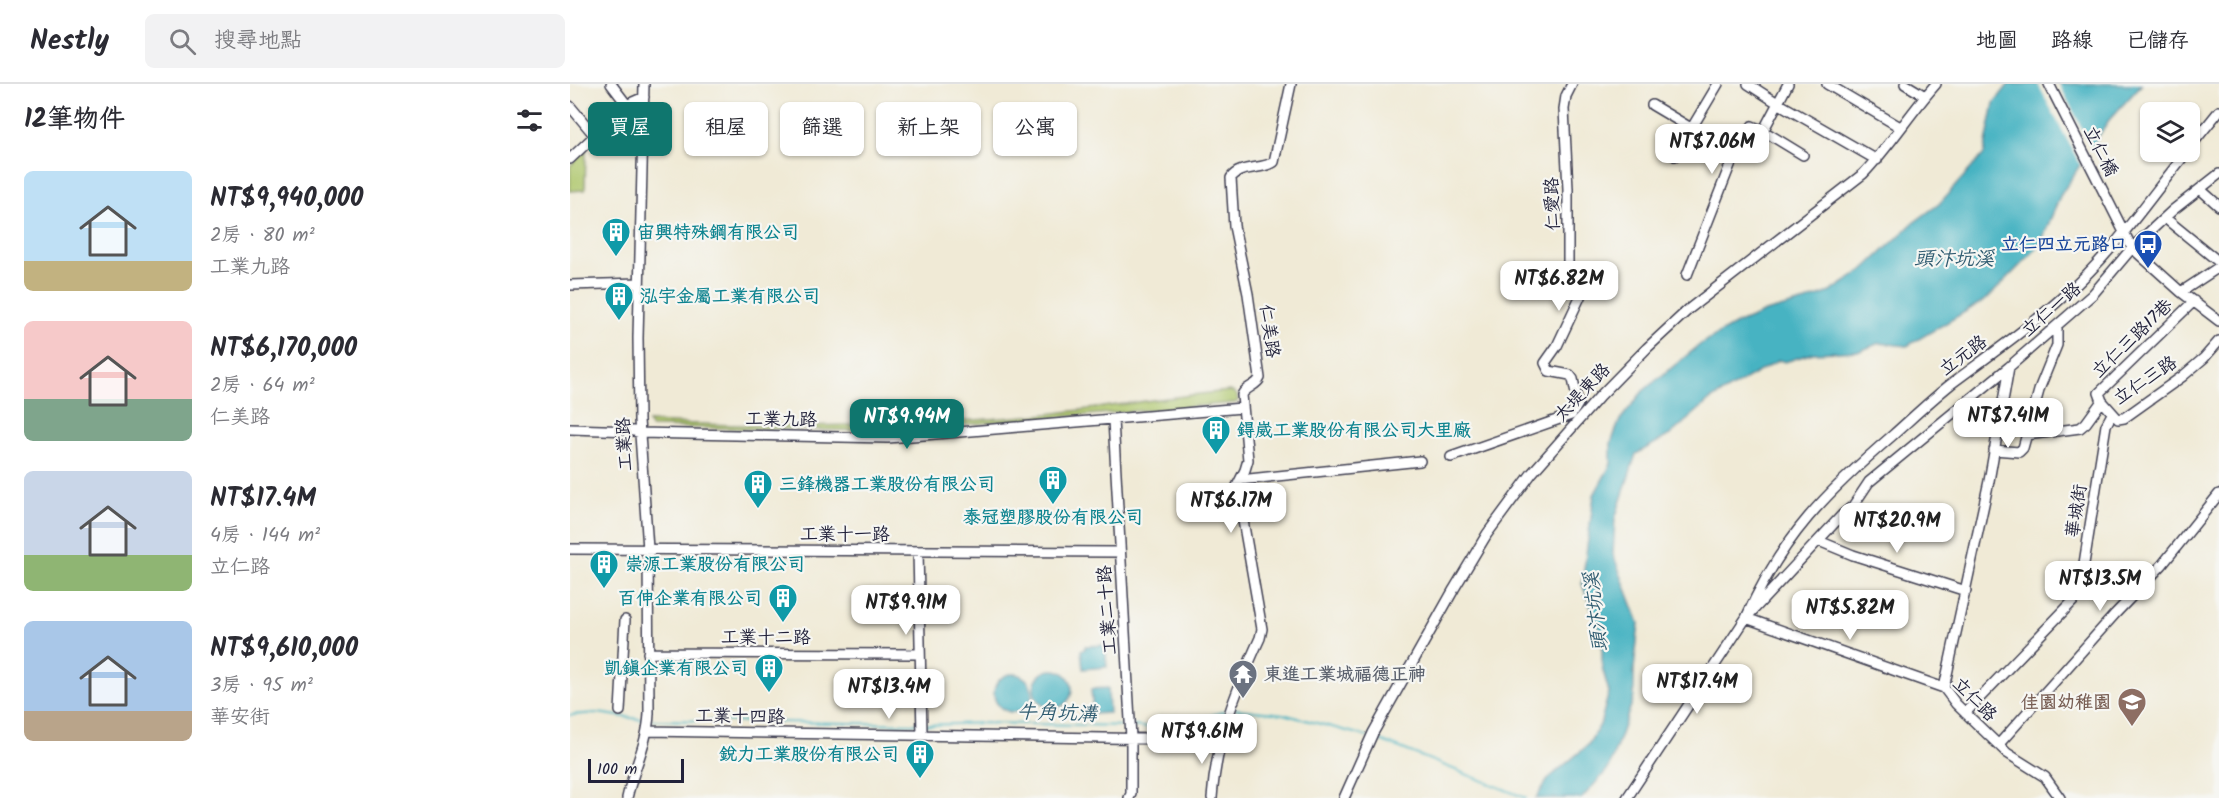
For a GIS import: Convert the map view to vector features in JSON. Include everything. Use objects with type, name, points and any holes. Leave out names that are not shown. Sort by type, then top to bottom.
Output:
[{"type":"street","points":[[611,84],[625,102]]},
{"type":"street","name":"工業路","points":[[627,798],[636,762],[648,730],[649,713],[648,549],[640,433],[639,283],[645,84]]},
{"type":"street","name":"仁美路","points":[[1242,408],[1242,392],[1257,384],[1260,378],[1248,294],[1234,226],[1231,178],[1235,172],[1274,162],[1291,84]]},
{"type":"street","name":"仁愛路","points":[[1451,457],[1571,415],[1578,404],[1574,379],[1570,375],[1549,371],[1545,363],[1557,346],[1580,297],[1568,274],[1568,189],[1564,109],[1566,96],[1572,84]]},
{"type":"street","points":[[1675,156],[1718,84]]},
{"type":"street","points":[[1748,84],[1877,160]]},
{"type":"street","points":[[1687,275],[1734,154],[1740,146],[1752,152],[1776,102],[1788,84]]},
{"type":"street","points":[[1827,84],[1900,128]]},
{"type":"street","points":[[1905,84],[1925,96]]},
{"type":"street","name":"太堤東路","points":[[1344,798],[1371,738],[1406,672],[1487,534],[1532,473],[1647,348],[1689,309],[1863,174],[1877,160],[1936,84]]},
{"type":"street","name":"立仁橋","points":[[2049,84],[2132,248],[2181,292],[2216,318]]},
{"type":"street","points":[[633,102],[644,97]]},
{"type":"street","points":[[1652,105],[1706,137]]},
{"type":"street","points":[[570,106],[588,128]]},
{"type":"street","points":[[2200,135],[2219,111]]},
{"type":"street","points":[[1762,130],[1803,155]]},
{"type":"street","points":[[570,159],[588,142]]},
{"type":"street","name":"立元路","points":[[1746,618],[1762,584],[1791,537],[1836,485],[1938,395],[2065,296],[2123,232],[2179,162]]},
{"type":"street","name":"立仁一路","points":[[1746,618],[1842,515],[1853,507],[1869,482],[2057,326],[2097,290],[2132,248],[2219,174]]},
{"type":"street","points":[[2200,189],[2219,206]]},
{"type":"street","points":[[2165,218],[2219,262]]},
{"type":"street","points":[[2181,292],[2219,267]]},
{"type":"street","points":[[570,285],[639,283]]},
{"type":"street","name":"立仁三路17巷","points":[[2102,401],[2098,393],[2194,302]]},
{"type":"street","points":[[2216,318],[2219,307]]},
{"type":"street","points":[[1994,450],[2019,452],[2023,448],[2040,387],[2057,345],[2057,326]]},
{"type":"street","name":"立仁三路","points":[[2027,435],[2080,428],[2102,401],[2118,419],[2124,418],[2190,370],[2219,341]]},
{"type":"street","points":[[1944,688],[1966,591],[2009,367]]},
{"type":"street","points":[[1212,798],[1222,735],[1234,696],[1262,629],[1237,486],[1248,460],[1242,408]]},
{"type":"street","name":"工業九路","points":[[570,429],[640,433],[888,438],[1242,408]]},
{"type":"street","name":"華城街","points":[[1965,713],[2079,595],[2106,425],[2112,414]]},
{"type":"street","name":"工業二十路","points":[[1113,420],[1131,736],[1131,794],[1129,798]]},
{"type":"street","points":[[1240,480],[1420,461]]},
{"type":"street","points":[[1999,744],[2115,614],[2162,566],[2219,494]]},
{"type":"street","points":[[1819,541],[1853,555],[1966,591]]},
{"type":"street","name":"工業十一路","points":[[570,549],[1120,552]]},
{"type":"street","points":[[918,551],[922,733]]},
{"type":"street","points":[[1627,798],[1746,618]]},
{"type":"street","name":"立仁路","points":[[1746,618],[1944,688],[1965,713],[2007,753],[2045,777],[2060,798]]},
{"type":"street","points":[[620,711],[625,620]]},
{"type":"street","name":"工業十二路","points":[[648,653],[920,654]]},
{"type":"street","name":"工業十四路","points":[[648,730],[1177,737],[1227,719]]},
{"type":"green space","points":[[586,150],[585,190],[570,191],[570,166]]},
{"type":"green space","points":[[1231,391],[1237,395],[1238,401],[1235,403],[886,431],[651,427],[648,422],[794,426],[940,422],[1061,412]]},
{"type":"water","name":"頭汴坑溪","points":[[2009,84],[2142,84],[2109,120],[2060,196],[2040,245],[1987,299],[1907,346],[1879,343],[1860,351],[1813,353],[1785,362],[1779,360],[1710,400],[1670,435],[1636,454],[1615,519],[1613,554],[1639,623],[1634,669],[1634,697],[1609,768],[1582,798],[1536,798],[1549,778],[1588,745],[1600,725],[1609,692],[1602,667],[1602,638],[1582,584],[1594,495],[1611,464],[1611,443],[1620,420],[1643,391],[1702,343],[1736,324],[1765,312],[1830,292],[1862,271],[1913,223],[1939,204],[1984,154],[1994,103]]},
{"type":"water","points":[[1105,645],[1107,667],[1083,669],[1081,650],[1085,649],[1085,646]]},
{"type":"water","points":[[1053,670],[1060,671],[1066,676],[1071,682],[1071,696],[1066,702],[1060,707],[1053,708],[1046,707],[1040,702],[1035,696],[1034,689],[1035,682],[1040,676],[1046,671]]},
{"type":"water","points":[[1013,674],[1027,679],[1032,693],[1027,707],[1013,712],[999,707],[994,693],[999,679]]},
{"type":"water","points":[[1108,688],[1109,713],[1093,714],[1091,689]]},
{"type":"pier","points":[[2038,84],[2059,84],[2093,150],[2082,168]]},
{"type":"waterway","name":"牛角坑溝","points":[[1235,709],[1283,714],[1369,737]]},
{"type":"waterway","name":"牛角坑溝","points":[[1133,726],[1165,730],[1229,710]]},
{"type":"waterway","name":"牛角坑溝","points":[[570,715],[598,713],[645,720]]},
{"type":"waterway","name":"牛角坑溝","points":[[650,720],[918,724]]},
{"type":"waterway","name":"牛角坑溝","points":[[923,725],[988,723],[1127,726]]},
{"type":"waterway","name":"牛角坑溝","points":[[1375,738],[1526,798]]},
{"type":"place","name":"宙興特殊鋼有限公司","points":[[616,258]]},
{"type":"place","name":"立仁四立元路口","points":[[2148,270]]},
{"type":"place","name":"泓宇金屬工業有限公司","points":[[619,322]]},
{"type":"place","name":"鍀崴工業股份有限公司大里廠","points":[[1216,456]]},
{"type":"place","name":"泰冠塑膠股份有限公司","points":[[1053,506]]},
{"type":"place","name":"三鋒機器工業股份有限公司","points":[[758,510]]},
{"type":"place","name":"崇源工業股份有限公司","points":[[604,590]]},
{"type":"place","name":"百伸企業有限公司","points":[[783,624]]},
{"type":"place","name":"凱鎮企業有限公司","points":[[769,694]]},
{"type":"place","name":"東進工業城福德正神","points":[[1243,700]]},
{"type":"place","name":"佳園幼稚園","points":[[2132,728]]},
{"type":"place","name":"銳力工業股份有限公司","points":[[920,780]]}]
